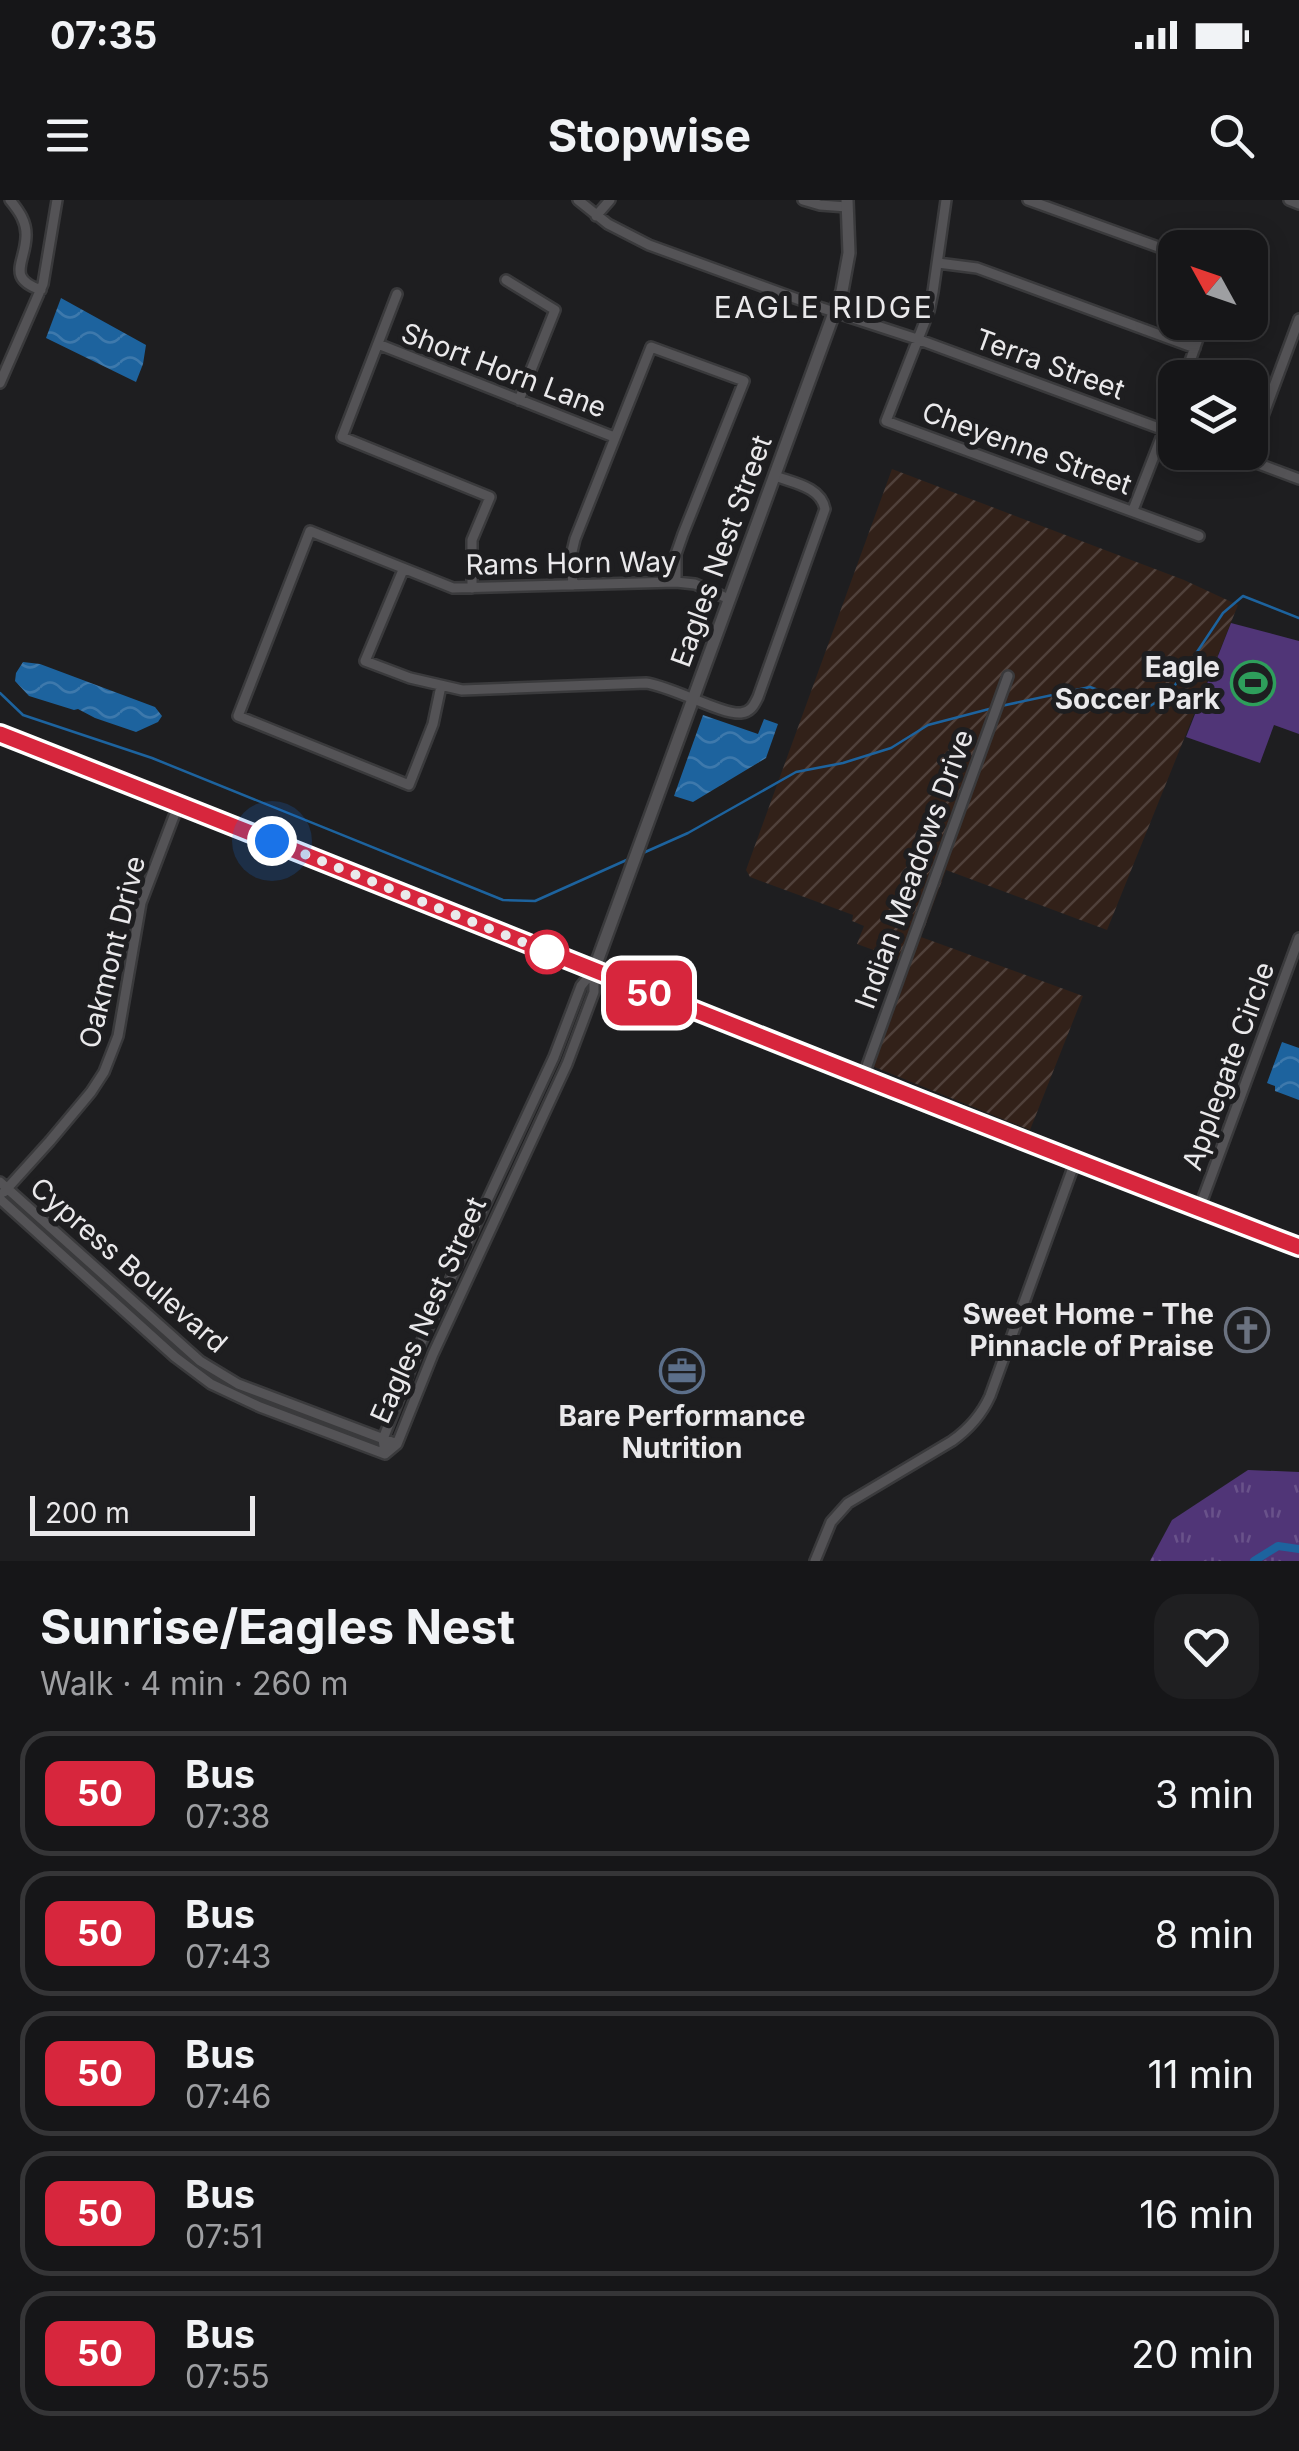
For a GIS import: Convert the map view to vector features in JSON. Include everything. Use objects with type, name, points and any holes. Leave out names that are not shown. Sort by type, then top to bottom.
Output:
[{"type":"main road","points":[[0,734],[1075,1162],[1299,1247]]},
{"type":"street","points":[[10,200],[25,224],[19,273],[28,286],[40,290]]},
{"type":"street","points":[[0,383],[40,290],[56,200]]},
{"type":"street","name":"Terra Street","points":[[578,200],[618,231],[649,245],[1158,428]]},
{"type":"street","points":[[596,216],[610,200]]},
{"type":"street","points":[[803,200],[820,206],[847,203]]},
{"type":"street","name":"Cheyenne Street","points":[[946,200],[928,311],[886,421],[1200,536]]},
{"type":"street","points":[[1028,200],[1158,247]]},
{"type":"street","points":[[1288,200],[1299,204]]},
{"type":"street","name":"Eagles Nest Street","points":[[385,1454],[397,1444],[433,1354],[570,1055],[594,992],[594,970],[834,312],[848,266],[847,203]]},
{"type":"street","points":[[938,263],[976,268],[1195,348]]},
{"type":"street","points":[[506,280],[555,310],[519,400]]},
{"type":"street","points":[[398,294],[342,437],[490,497],[472,540],[472,588]]},
{"type":"street","points":[[1268,403],[1299,319]]},
{"type":"street","points":[[1191,360],[1198,340]]},
{"type":"street","name":"Short Horn Lane","points":[[378,344],[614,437]]},
{"type":"street","points":[[573,585],[570,556],[574,539],[652,346],[744,380],[682,534],[676,554],[676,582]]},
{"type":"street","points":[[1133,510],[1158,457]]},
{"type":"street","points":[[1268,464],[1299,479]]},
{"type":"street","points":[[403,570],[364,661],[462,690],[632,682],[660,685],[738,713],[749,710],[758,697],[825,510],[821,496],[813,490],[775,476]]},
{"type":"street","name":"Rams Horn Way","points":[[440,686],[432,724],[409,785],[238,716],[310,531],[453,588],[676,582],[695,584],[729,599]]},
{"type":"street","name":"Indian Meadows Drive","points":[[863,1077],[1008,676]]},
{"type":"street","name":"Oakmont Drive","points":[[2,1192],[91,1092],[104,1072],[118,1036],[141,903],[179,803]]},
{"type":"street","name":"Applegate Circle","points":[[1199,1210],[1299,938]]},
{"type":"street","name":"Eagles Nest Street","points":[[385,1454],[383,1439],[419,1348],[554,1058],[580,986],[594,970]]},
{"type":"street","points":[[815,1561],[831,1522],[848,1503],[963,1434],[984,1408],[1075,1162]]},
{"type":"street","name":"Cypress Boulevard","points":[[2,1192],[200,1361],[238,1384],[397,1444]]},
{"type":"street","name":"Cypress Boulevard","points":[[2,1192],[175,1356],[211,1384],[260,1407],[385,1454]]},
{"type":"shaded area","points":[[892,469],[1184,580],[1238,605],[1107,930],[946,870],[921,937],[1083,996],[1030,1130],[872,1066],[909,963],[857,944],[864,926],[852,921],[853,915],[750,877],[746,870]]},
{"type":"green space","name":"Eagle Soccer Park","points":[[1231,623],[1299,641],[1299,734],[1274,725],[1260,763],[1186,737]]},
{"type":"green space","points":[[1248,1470],[1299,1472],[1299,1561],[1150,1561],[1172,1520]]},
{"type":"water","points":[[61,298],[146,345],[136,382],[46,338]]},
{"type":"water","points":[[23,662],[40,664],[155,707],[162,716],[158,722],[136,732],[78,709],[29,696],[15,681]]},
{"type":"water","points":[[703,715],[758,734],[764,719],[778,724],[766,758],[693,802],[674,796]]},
{"type":"water","points":[[1282,1042],[1299,1048],[1299,1100],[1275,1091],[1275,1086],[1267,1083]]},
{"type":"waterway","points":[[1001,706],[1090,687],[1147,708],[1169,694],[1223,613],[1243,596],[1299,618]]},
{"type":"waterway","points":[[0,693],[23,715],[152,758],[503,900],[535,901],[631,858]]},
{"type":"waterway","points":[[643,853],[688,833],[796,772],[891,748],[928,725],[993,708]]},
{"type":"waterway","points":[[1254,1561],[1278,1546],[1299,1549]]},
{"type":"bus line","name":"50","points":[[0,734],[943,1111],[1299,1247]]},
{"type":"place","name":"Eagle Soccer Park","points":[[1253,683]]},
{"type":"place","name":"Sweet Home - The Pinnacle of Praise","points":[[1247,1330]]},
{"type":"place","name":"Bare Performance Nutrition","points":[[682,1371]]},
{"type":"district","name":"EAGLE RIDGE","points":[[824,307]]},
{"type":"route","points":[[272,841],[547,952]]}]
